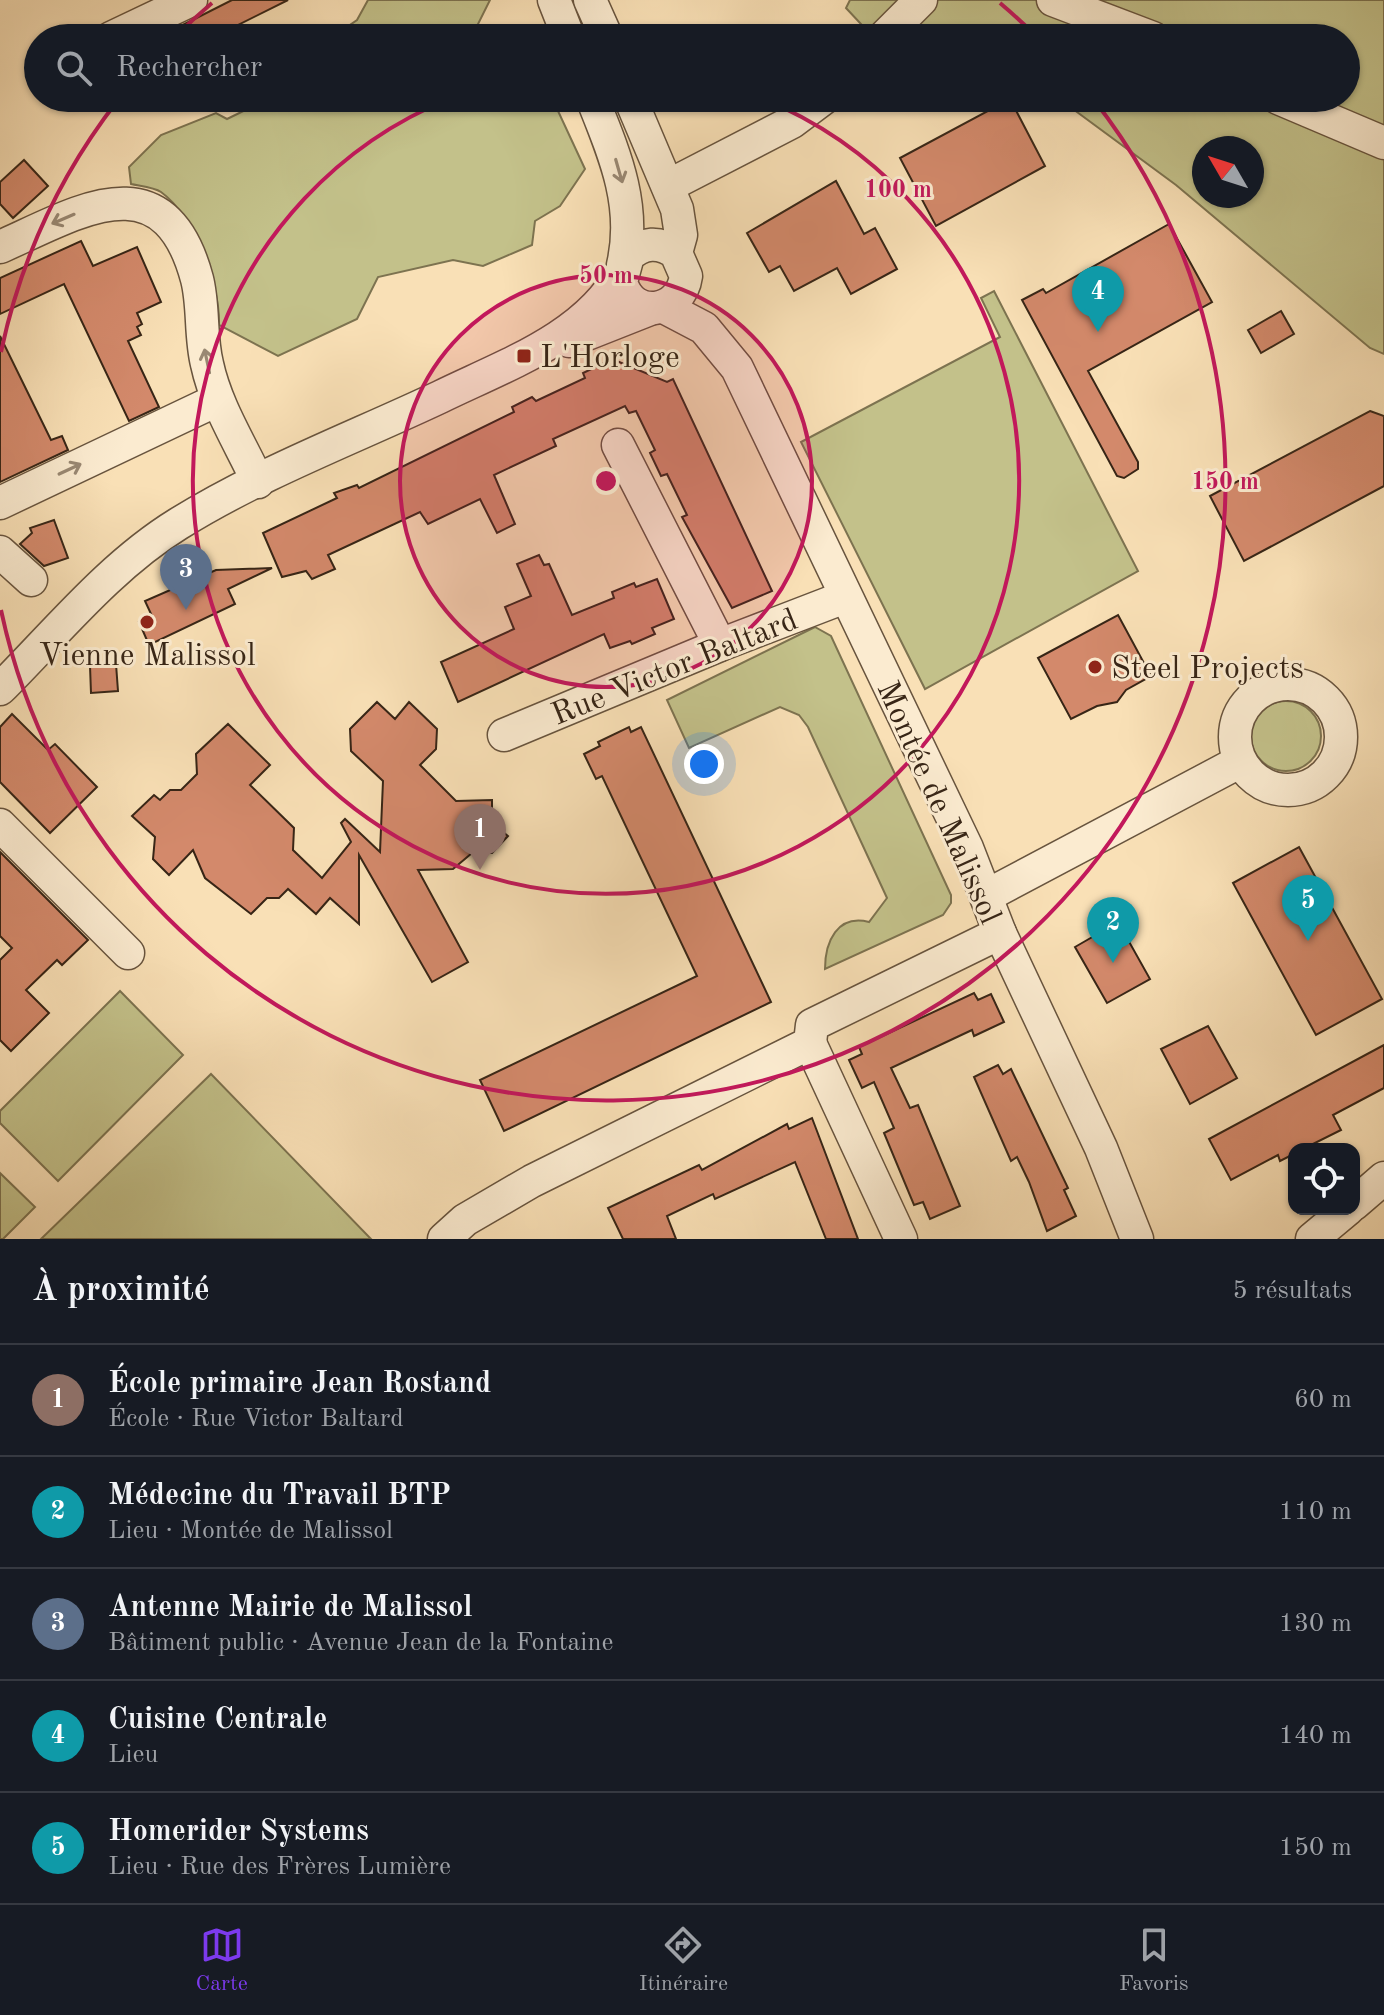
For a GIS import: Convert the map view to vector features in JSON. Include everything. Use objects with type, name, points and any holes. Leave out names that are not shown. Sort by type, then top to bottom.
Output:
[{"type":"street","points":[[140,24],[191,0]]},
{"type":"street","points":[[554,0],[563,24]]},
{"type":"street","points":[[590,0],[601,24]]},
{"type":"street","points":[[897,24],[921,0]]},
{"type":"street","points":[[1053,0],[1116,24]]},
{"type":"street","points":[[597,112],[625,194],[630,234],[622,268]]},
{"type":"street","points":[[0,689],[114,575],[155,540],[258,482],[524,356],[657,308],[680,295],[681,229],[668,186],[636,112]]},
{"type":"street","points":[[668,186],[792,122],[805,112]]},
{"type":"street","points":[[1311,112],[1384,143]]},
{"type":"street","points":[[0,247],[102,203],[134,204],[150,209],[167,222],[181,240],[197,278],[206,363],[217,400],[258,482]]},
{"type":"street","points":[[524,356],[590,313],[610,292],[634,251],[649,244],[662,245],[681,265]]},
{"type":"street","name":"Montée de Malissol","points":[[681,265],[720,319],[737,368],[988,895],[1000,933],[1101,1148],[1137,1239]]},
{"type":"street","name":"Montée de Malissol","points":[[622,268],[627,295],[639,306],[657,308],[704,328],[737,368]]},
{"type":"street","points":[[0,503],[217,400]]},
{"type":"street","points":[[618,445],[720,645]]},
{"type":"street","points":[[0,552],[31,580]]},
{"type":"street","name":"Rue Victor Baltard","points":[[504,735],[845,597]]},
{"type":"street","points":[[988,895],[1239,762]]},
{"type":"street","points":[[0,825],[128,953]]},
{"type":"street","points":[[901,1239],[810,1043],[812,1025],[1000,933]]},
{"type":"street","points":[[444,1239],[465,1220],[550,1174],[810,1043]]},
{"type":"street","points":[[1360,1199],[1384,1178]]},
{"type":"street","points":[[1312,1239],[1341,1215]]},
{"type":"shaded area","points":[[368,0],[490,0],[478,24],[351,24],[357,20]]},
{"type":"shaded area","points":[[850,0],[1384,0],[1384,354],[1370,348],[1203,208],[1264,208],[1264,136],[1192,136],[1192,198],[1077,112],[1360,112],[1360,24],[861,24],[846,8]]},
{"type":"shaded area","points":[[241,112],[559,112],[585,169],[560,206],[535,221],[532,245],[483,266],[453,260],[378,277],[357,319],[278,356],[219,325],[210,272],[184,217],[161,192],[131,184],[129,167],[161,135],[216,113],[227,119]]},
{"type":"shaded area","points":[[994,291],[1138,571],[925,689],[801,442],[1000,337],[981,298]]},
{"type":"shaded area","points":[[815,627],[831,636],[951,895],[951,903],[943,915],[825,969],[827,949],[835,932],[849,922],[869,922],[887,898],[808,727],[799,715],[780,707],[689,748],[667,700]]},
{"type":"shaded area","points":[[1293,701],[1315,716],[1321,736],[1319,750],[1311,761],[1300,769],[1279,771],[1261,761],[1253,750],[1251,729],[1261,711],[1272,703]]},
{"type":"shaded area","points":[[120,991],[183,1055],[58,1181],[0,1123],[0,1111]]},
{"type":"shaded area","points":[[211,1074],[371,1239],[41,1239]]},
{"type":"shaded area","points":[[0,1173],[35,1207],[3,1239],[0,1239]]},
{"type":"building","points":[[232,0],[288,0],[240,24],[185,24]]},
{"type":"building","points":[[986,112],[1017,112],[1045,166],[936,226],[900,158]]},
{"type":"building","points":[[24,160],[48,186],[13,218],[0,204],[0,182]]},
{"type":"building","points":[[836,181],[864,234],[875,228],[897,269],[851,294],[837,268],[794,291],[780,266],[769,272],[747,233]]},
{"type":"building","points":[[1169,224],[1212,302],[1088,371],[1138,462],[1138,469],[1124,478],[1117,476],[1022,300],[1043,289],[1046,293]]},
{"type":"building","points":[[81,241],[93,266],[137,247],[161,302],[137,313],[142,324],[137,327],[141,335],[128,341],[159,407],[129,421],[64,284],[0,314],[0,278]]},
{"type":"building","points":[[1281,311],[1294,334],[1261,353],[1248,330]]},
{"type":"building","points":[[0,336],[51,440],[62,436],[68,450],[0,482]]},
{"type":"building","points":[[612,359],[667,382],[673,379],[772,591],[732,608],[682,517],[687,515],[667,474],[661,476],[650,453],[655,450],[636,411],[629,413],[625,406],[553,439],[556,446],[494,475],[515,524],[497,533],[480,499],[428,524],[420,512],[328,555],[335,569],[312,579],[306,571],[282,577],[263,533],[337,498],[334,493],[357,485],[359,488],[514,412],[512,407],[532,397],[536,401],[585,378],[583,373]]},
{"type":"building","points":[[1370,411],[1384,416],[1384,486],[1244,561],[1210,496]]},
{"type":"building","points":[[54,520],[68,558],[44,566],[20,544],[32,533],[30,528]]},
{"type":"building","points":[[539,555],[544,565],[549,564],[572,615],[614,598],[612,592],[634,583],[636,587],[657,579],[674,619],[652,628],[655,634],[632,644],[630,641],[610,648],[604,634],[458,702],[441,662],[514,629],[505,607],[531,596],[517,564]]},
{"type":"building","points":[[272,568],[228,589],[235,604],[149,645],[139,622],[152,616],[145,601],[216,570]]},
{"type":"building","name":"Steel Projects","points":[[1118,615],[1151,676],[1126,690],[1117,702],[1097,706],[1071,719],[1038,658]]},
{"type":"building","points":[[116,664],[118,691],[91,693],[90,666]]},
{"type":"building","points":[[377,702],[395,719],[409,702],[437,729],[436,749],[420,765],[456,801],[492,800],[492,823],[508,836],[492,853],[472,853],[453,869],[418,870],[468,962],[432,982],[359,855],[359,924],[330,898],[316,914],[288,889],[279,898],[267,898],[251,914],[205,878],[193,850],[169,875],[153,859],[155,837],[132,816],[154,795],[160,800],[170,790],[181,790],[197,774],[196,754],[228,724],[270,765],[250,785],[294,828],[293,850],[322,878],[351,842],[341,823],[345,819],[380,852],[383,781],[351,751],[350,729]]},
{"type":"building","points":[[12,714],[48,750],[55,744],[97,787],[50,833],[0,782],[0,727]]},
{"type":"building","points":[[629,727],[631,732],[641,727],[771,1002],[504,1131],[480,1080],[697,976],[602,776],[596,779],[584,754],[600,746],[598,742]]},
{"type":"building","points":[[1299,847],[1382,999],[1316,1035],[1233,883]]},
{"type":"building","points":[[0,852],[88,940],[62,965],[57,960],[26,990],[49,1013],[11,1051],[0,1040],[0,960],[12,948],[0,936]]},
{"type":"building","points":[[1101,932],[1110,947],[1127,938],[1150,979],[1107,1003],[1075,947]]},
{"type":"building","points":[[974,993],[978,1000],[991,994],[1004,1022],[974,1036],[972,1030],[891,1068],[910,1108],[918,1105],[960,1206],[930,1219],[923,1202],[914,1205],[884,1133],[894,1128],[874,1082],[862,1088],[849,1060],[862,1054],[859,1047]]},
{"type":"building","points":[[1208,1026],[1237,1078],[1190,1104],[1161,1049]]},
{"type":"building","points":[[1384,1045],[1384,1088],[1333,1115],[1341,1130],[1315,1143],[1288,1143],[1288,1157],[1280,1161],[1278,1155],[1231,1180],[1209,1139]]},
{"type":"building","points":[[998,1065],[1003,1074],[1011,1069],[1068,1188],[1064,1190],[1076,1216],[1047,1231],[1029,1182],[1017,1157],[1011,1161],[974,1077]]},
{"type":"building","points":[[812,1118],[858,1239],[826,1239],[795,1162],[715,1199],[713,1194],[667,1216],[676,1239],[623,1239],[608,1208],[699,1165],[702,1170],[787,1124],[789,1129]]},
{"type":"place","name":"Cuisine Centrale","points":[[1098,332]]},
{"type":"place","name":"L'Horloge","points":[[524,356]]},
{"type":"place","name":"Antenne Mairie de Malissol","points":[[186,610]]},
{"type":"place","name":"Vienne Malissol","points":[[147,622]]},
{"type":"place","name":"Steel Projects","points":[[1095,667]]},
{"type":"place","name":"École primaire Jean Rostand","points":[[480,870]]},
{"type":"place","name":"Homerider Systems","points":[[1308,941]]},
{"type":"place","name":"Médecine du Travail BTP","points":[[1113,963]]}]
